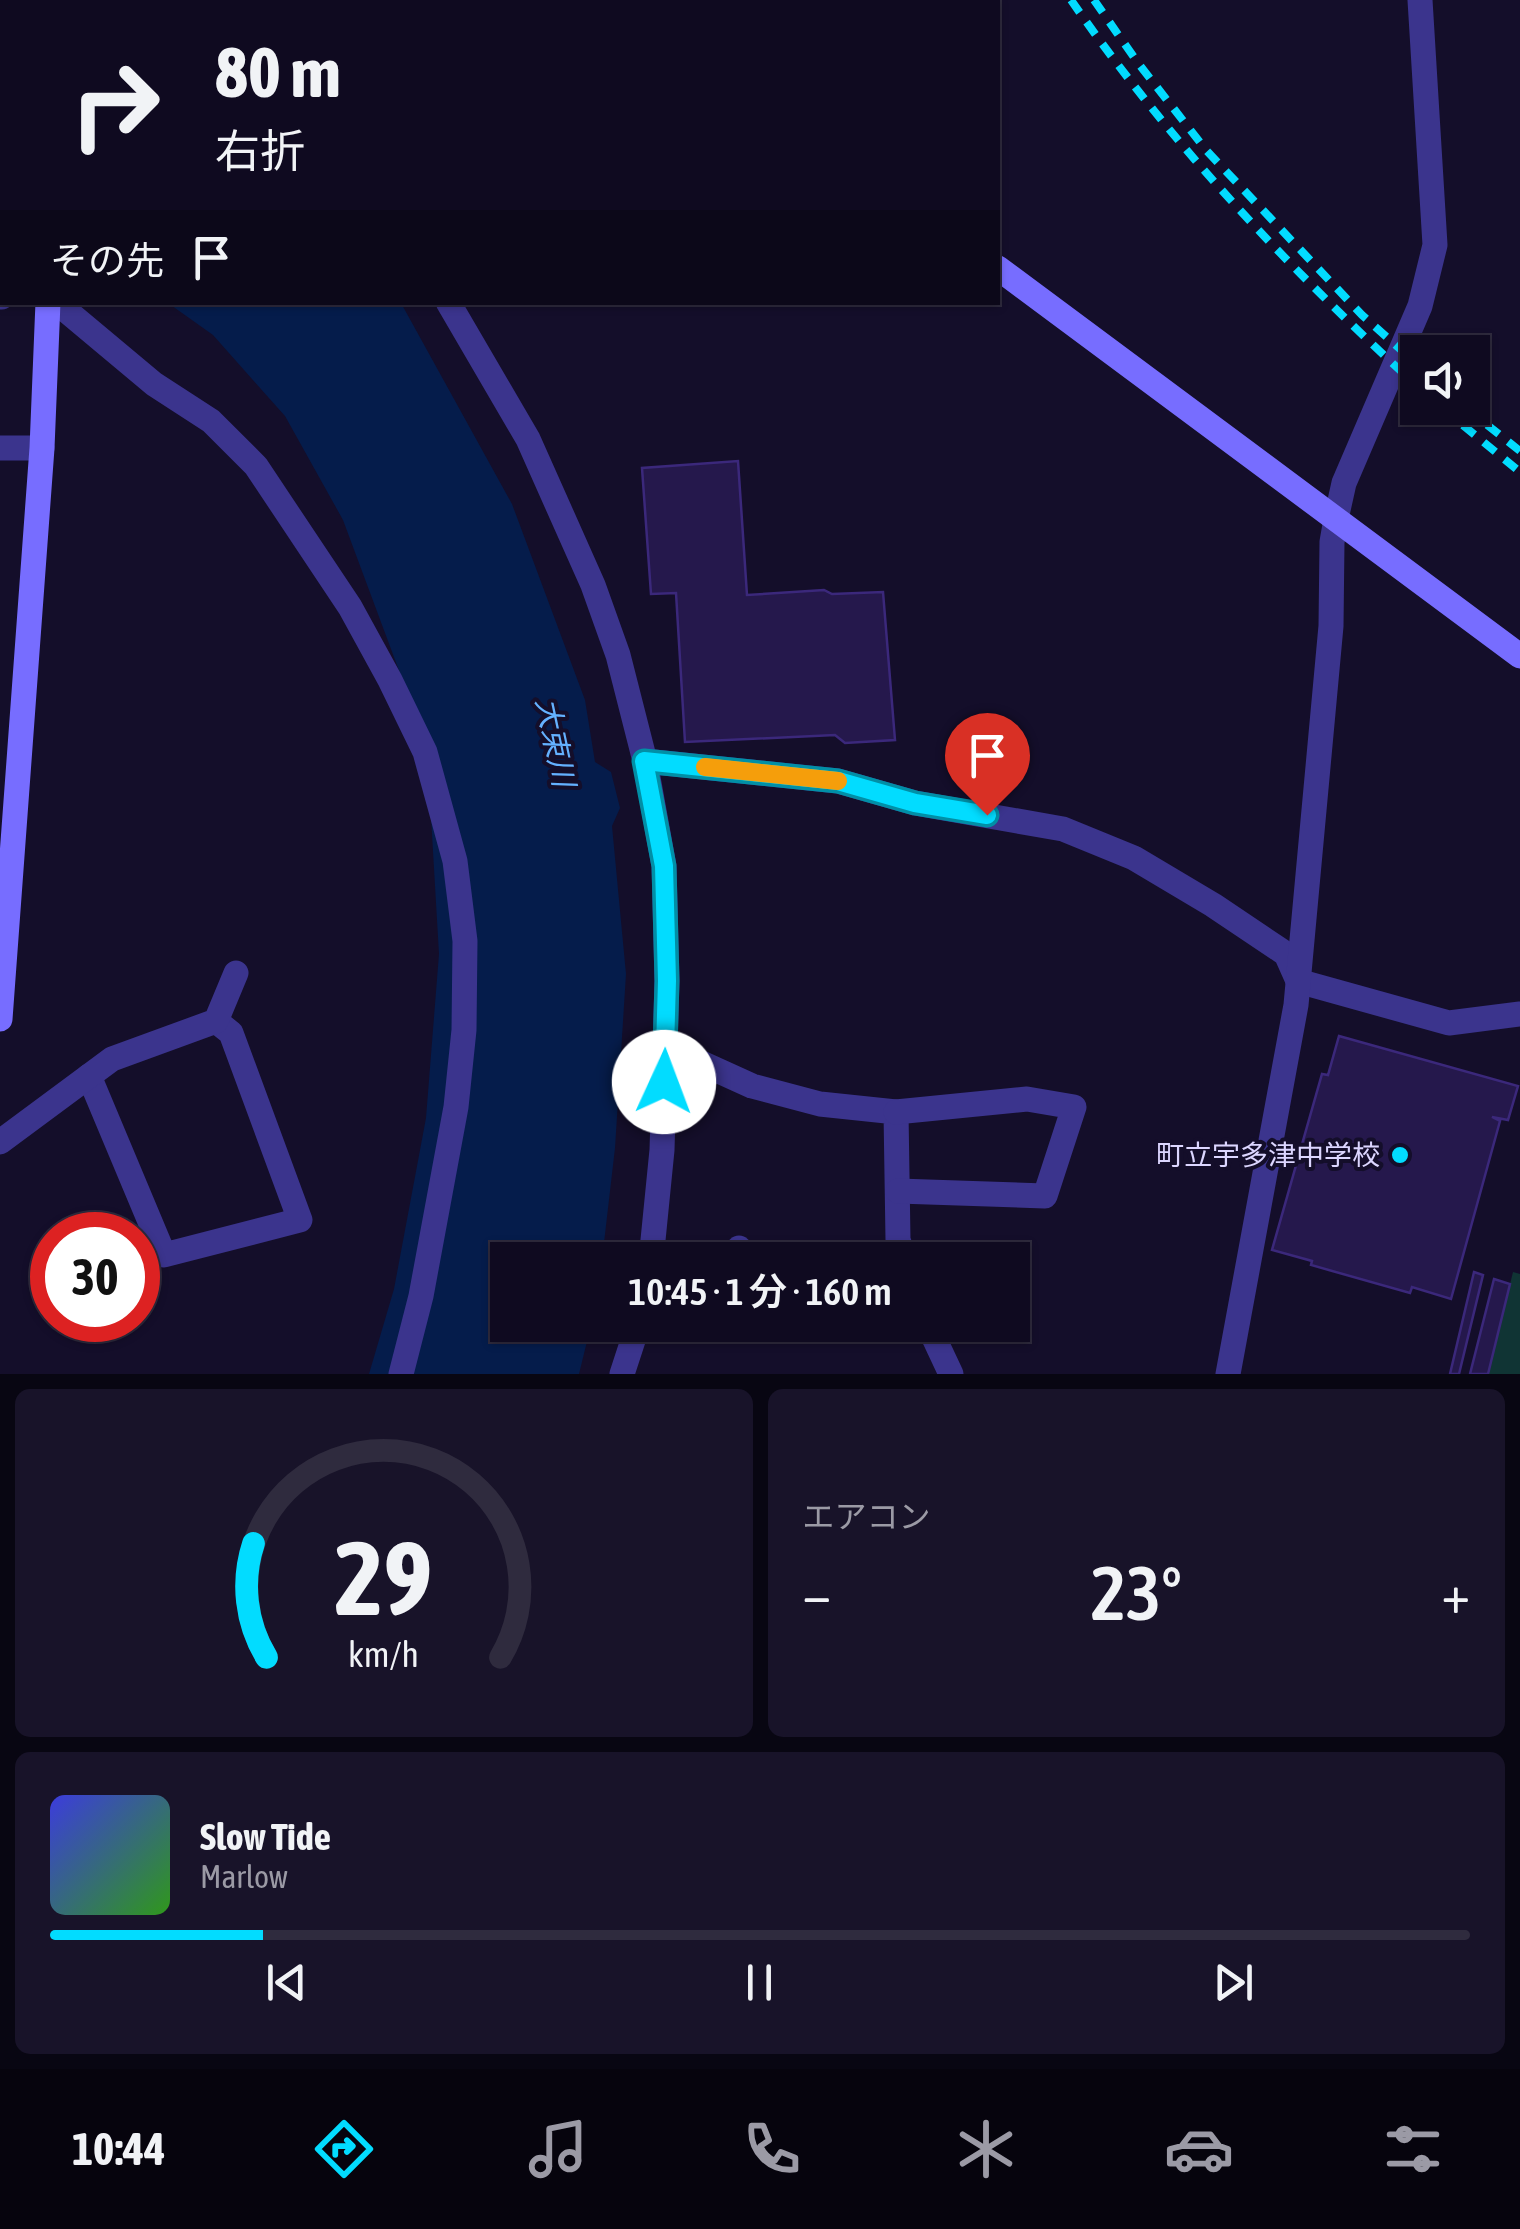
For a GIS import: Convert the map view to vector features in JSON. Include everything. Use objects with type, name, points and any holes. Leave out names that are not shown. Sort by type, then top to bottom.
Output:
[{"type":"main road","points":[[1000,269],[1520,656]]},
{"type":"main road","points":[[0,1019],[42,448],[48,305]]},
{"type":"street","points":[[1228,1374],[1296,1005],[1331,626],[1336,518],[1344,484],[1420,306],[1435,245],[1420,0]]},
{"type":"street","points":[[60,305],[154,384],[211,420],[256,466],[350,607],[425,752],[455,861],[465,941],[464,1030],[456,1106],[421,1296],[400,1374]]},
{"type":"street","points":[[450,305],[528,439],[593,584],[618,655],[644,761],[664,866],[667,981],[662,1150],[653,1242]]},
{"type":"street","points":[[0,448],[42,448]]},
{"type":"street","points":[[644,761],[838,781],[915,803],[1063,829],[1134,858],[1214,906],[1286,954],[1298,981]]},
{"type":"street","points":[[0,1142],[112,1059],[216,1021],[236,974]]},
{"type":"street","points":[[1298,981],[1448,1024],[1520,1014]]},
{"type":"street","points":[[89,1076],[164,1255],[300,1220],[230,1033],[216,1021]]},
{"type":"street","points":[[666,1047],[752,1086],[820,1104],[896,1112],[1027,1099],[1074,1108],[1045,1196],[898,1191]]},
{"type":"street","points":[[896,1112],[899,1242]]},
{"type":"street","points":[[622,1374],[632,1342]]},
{"type":"street","points":[[936,1342],[951,1374]]},
{"type":"green space","points":[[1513,1272],[1520,1274],[1520,1374],[1488,1374]]},
{"type":"water","name":"大束川","points":[[171,305],[402,305],[512,504],[585,700],[595,762],[611,772],[620,808],[612,826],[626,974],[615,1148],[604,1242],[490,1242],[490,1342],[587,1342],[579,1374],[369,1374],[394,1289],[426,1118],[439,954],[431,817],[404,684],[343,520],[285,416],[213,335]]},
{"type":"building","points":[[738,461],[747,595],[824,590],[832,594],[883,592],[895,740],[845,743],[835,735],[685,742],[676,593],[651,594],[642,468]]},
{"type":"building","points":[[1339,1036],[1518,1086],[1508,1120],[1492,1117],[1500,1121],[1451,1299],[1412,1287],[1410,1293],[1272,1250],[1322,1074],[1328,1075]]},
{"type":"building","points":[[1474,1272],[1483,1275],[1459,1374],[1450,1374]]},
{"type":"building","points":[[1494,1279],[1510,1284],[1488,1374],[1470,1374]]},
{"type":"railway","points":[[1071,0],[1149,105],[1233,203],[1400,370]]},
{"type":"railway","points":[[1094,0],[1206,150],[1362,315],[1400,349]]},
{"type":"railway","points":[[1463,425],[1520,472]]},
{"type":"railway","points":[[1487,425],[1520,451]]},
{"type":"slow traffic","points":[[705,767],[838,781]]},
{"type":"place","name":"町立宇多津中学校","points":[[1400,1155]]},
{"type":"route","points":[[664,1082],[664,866],[644,761],[838,781],[915,803],[987,815]]}]
